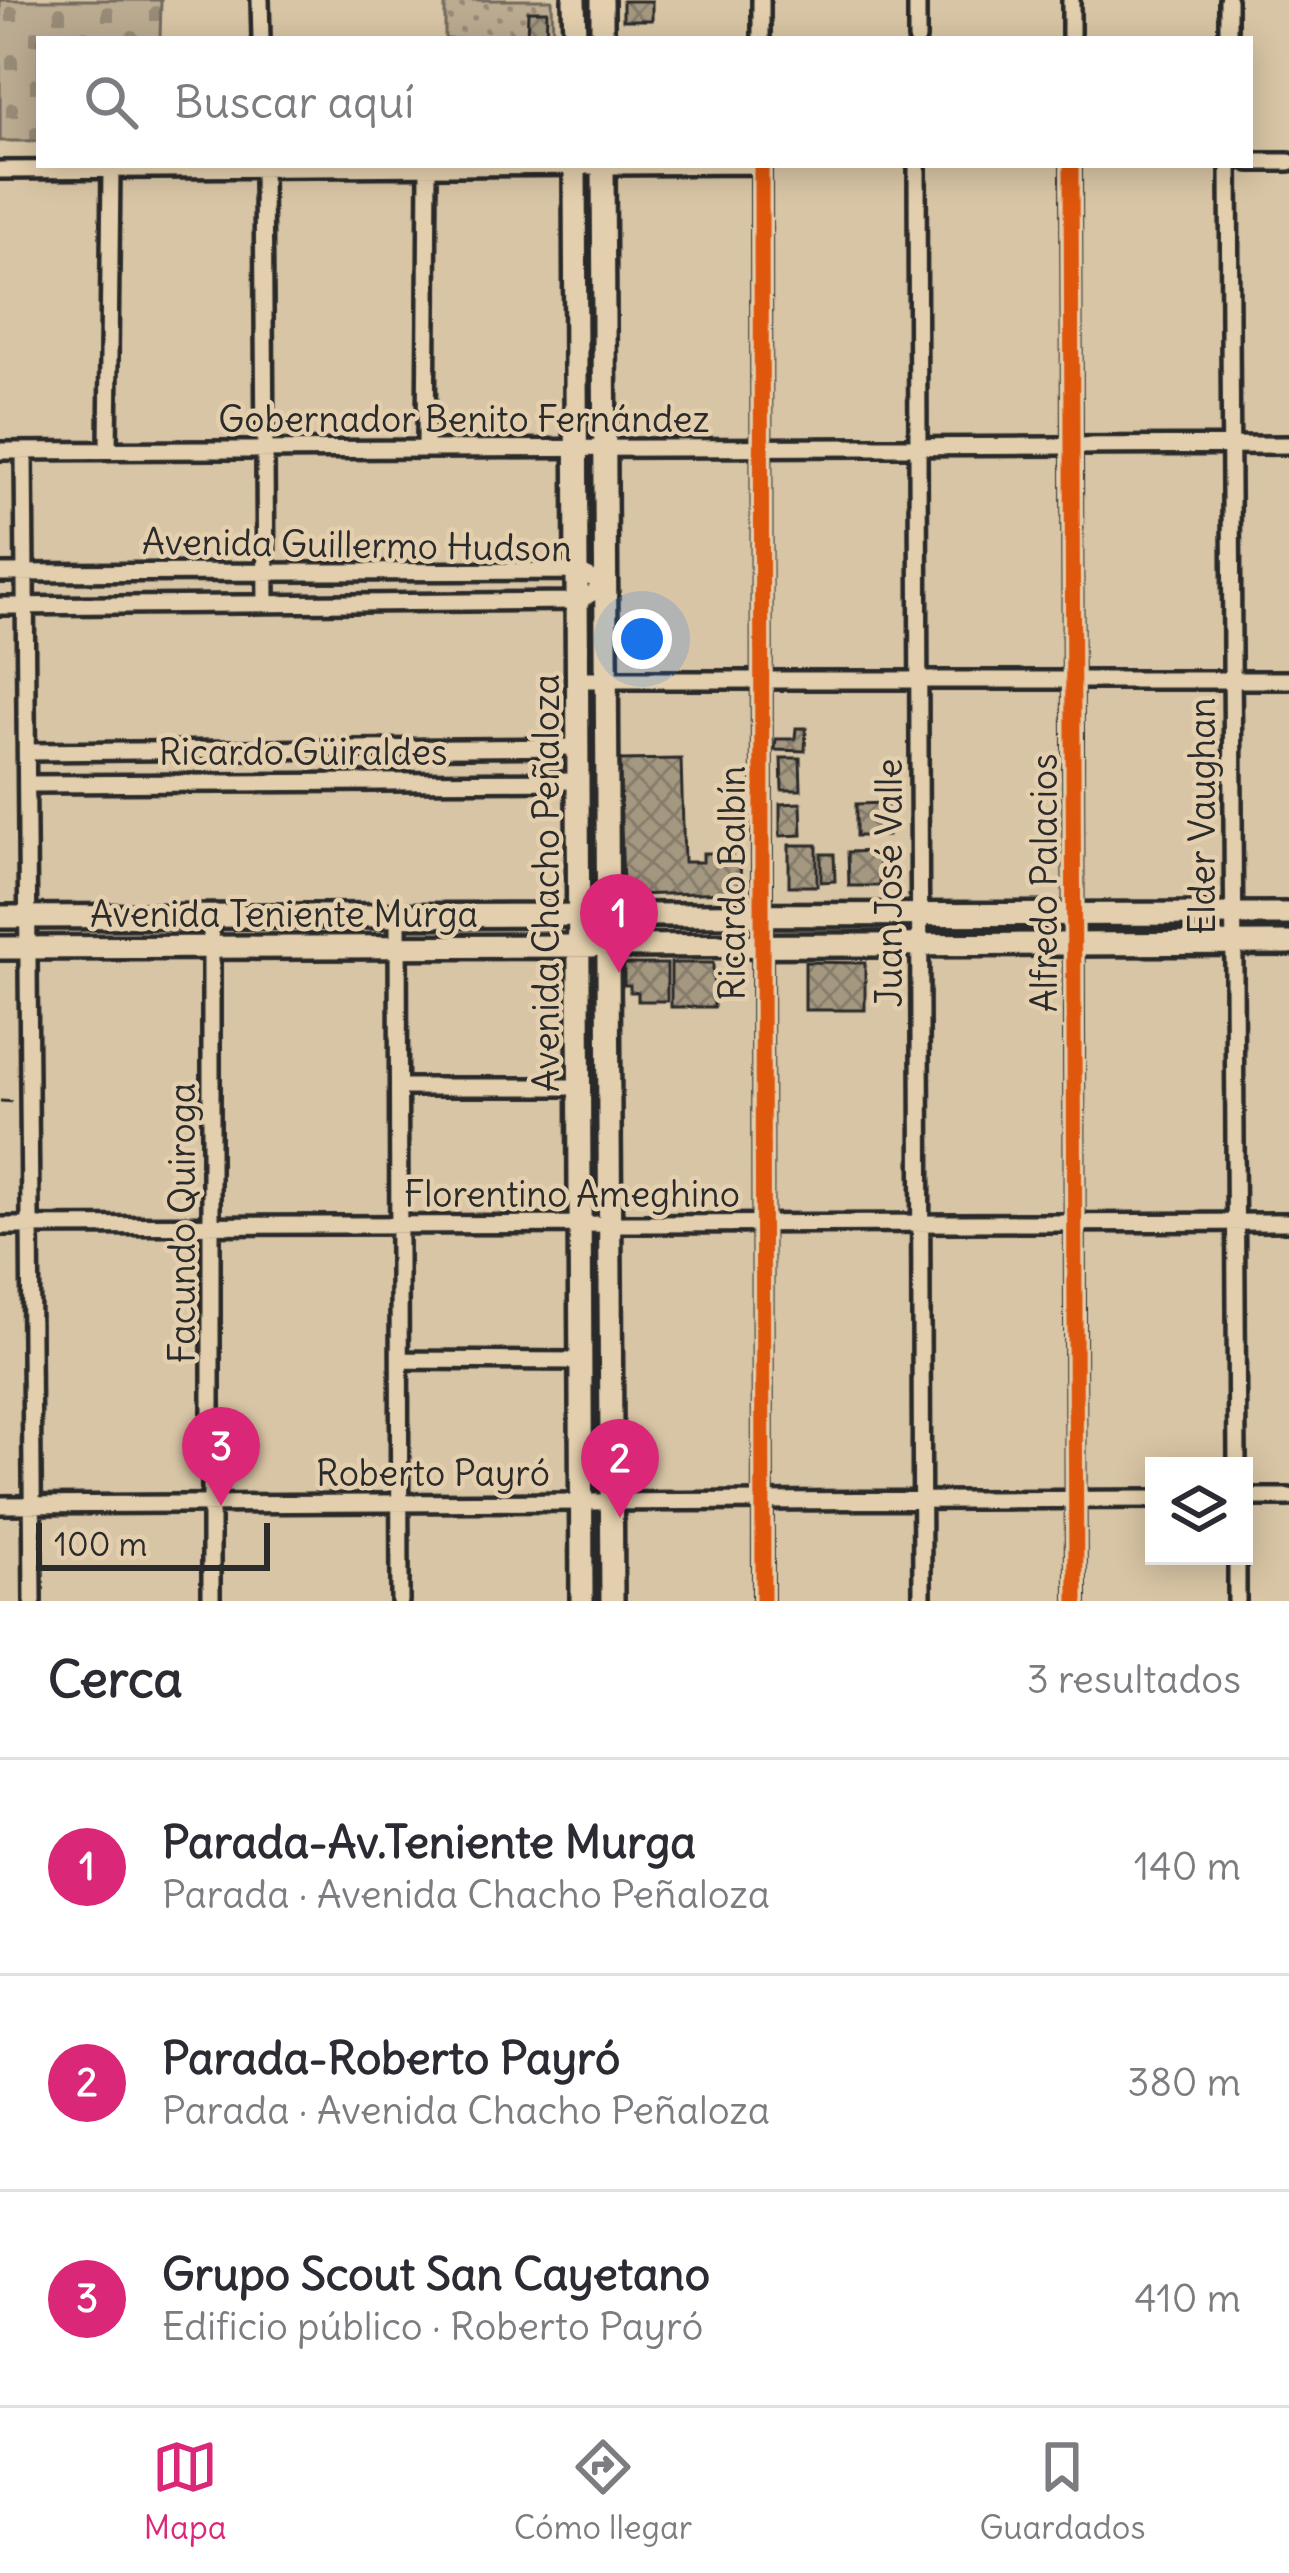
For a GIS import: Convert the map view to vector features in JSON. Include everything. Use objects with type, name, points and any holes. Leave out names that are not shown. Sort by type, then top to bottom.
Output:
[{"type":"main road","points":[[574,0],[574,36]]},
{"type":"main road","points":[[602,0],[602,36]]},
{"type":"main road","name":"Avenida Chacho Peñaloza","points":[[575,168],[582,1601]]},
{"type":"main road","name":"Avenida Chacho Peñaloza","points":[[603,168],[612,1601]]},
{"type":"main road","name":"Avenida Teniente Murga","points":[[0,917],[1289,914]]},
{"type":"main road","name":"Avenida Teniente Murga","points":[[0,948],[1289,943]]},
{"type":"street","points":[[260,0],[261,36]]},
{"type":"street","points":[[760,0],[761,36]]},
{"type":"street","points":[[917,0],[917,36]]},
{"type":"street","points":[[1071,0],[1071,36]]},
{"type":"street","points":[[1228,0],[1228,36]]},
{"type":"street","points":[[1253,162],[1289,162]]},
{"type":"street","points":[[0,170],[187,168]]},
{"type":"street","points":[[263,168],[266,604]]},
{"type":"street","points":[[426,449],[428,168]]},
{"type":"street","name":"Ricardo Balbín","points":[[761,168],[763,1601]]},
{"type":"street","name":"Juan José Valle","points":[[917,168],[922,1601]]},
{"type":"street","name":"Alfredo Palacios","points":[[1072,168],[1076,1601]]},
{"type":"street","name":"Elder Vaughan","points":[[1229,168],[1237,1457]]},
{"type":"street","points":[[108,450],[111,169]]},
{"type":"street","name":"Gobernador Benito Fernández","points":[[0,451],[1289,446]]},
{"type":"street","points":[[24,451],[33,1601]]},
{"type":"street","name":"Avenida Guillermo Hudson","points":[[0,573],[577,571],[606,585]]},
{"type":"street","name":"Avenida Guillermo Hudson","points":[[0,606],[579,601],[606,585]]},
{"type":"street","points":[[578,680],[1289,680]]},
{"type":"street","name":"Ricardo Güiraldes","points":[[28,752],[578,747]]},
{"type":"street","points":[[407,782],[408,748]]},
{"type":"street","points":[[266,749],[266,783]]},
{"type":"street","name":"Ricardo Güiraldes","points":[[28,784],[579,781]]},
{"type":"street","name":"Facundo Quiroga","points":[[211,1601],[212,916]]},
{"type":"street","points":[[398,916],[400,1601]]},
{"type":"street","points":[[399,1087],[580,1088]]},
{"type":"street","name":"Florentino Ameghino","points":[[0,1226],[1289,1222]]},
{"type":"street","points":[[400,1360],[581,1361]]},
{"type":"street","points":[[1253,1497],[1289,1497]]},
{"type":"street","name":"Roberto Payró","points":[[0,1505],[1145,1499]]},
{"type":"street","points":[[1237,1565],[1237,1601]]},
{"type":"green space","points":[[0,0],[161,0],[160,36],[36,36],[36,141],[0,141]]},
{"type":"green space","points":[[445,0],[552,0],[553,36],[445,36]]},
{"type":"building","points":[[623,1],[652,1],[652,20],[623,20]]},
{"type":"building","points":[[528,11],[547,11],[546,36],[527,36]]},
{"type":"building","points":[[796,728],[806,728],[805,751],[775,750],[776,739],[795,739]]},
{"type":"building","points":[[781,758],[800,758],[801,790],[782,790]]},
{"type":"building","points":[[681,759],[684,862],[703,862],[703,853],[713,853],[714,864],[722,864],[722,856],[732,855],[733,864],[740,863],[741,883],[732,892],[632,895],[623,885],[619,760]]},
{"type":"building","points":[[801,803],[802,835],[780,836],[780,804]]},
{"type":"building","points":[[887,803],[888,836],[856,836],[856,804]]},
{"type":"building","points":[[789,845],[817,845],[817,886],[789,886]]},
{"type":"building","points":[[879,851],[880,886],[849,886],[848,852]]},
{"type":"building","points":[[821,854],[834,854],[835,881],[821,882]]},
{"type":"building","points":[[805,962],[865,963],[865,1010],[805,1010]]},
{"type":"building","points":[[671,963],[713,963],[714,1007],[671,1007]]},
{"type":"building","points":[[624,964],[667,964],[667,1001],[638,1001],[638,992],[624,985]]},
{"type":"cycle path","points":[[761,168],[763,1601]]},
{"type":"cycle path","points":[[1071,168],[1076,1601]]},
{"type":"place","name":"Parada-Av.Teniente Murga","points":[[619,973]]},
{"type":"place","name":"Grupo Scout San Cayetano","points":[[221,1506]]},
{"type":"place","name":"Parada-Roberto Payró","points":[[620,1518]]}]
